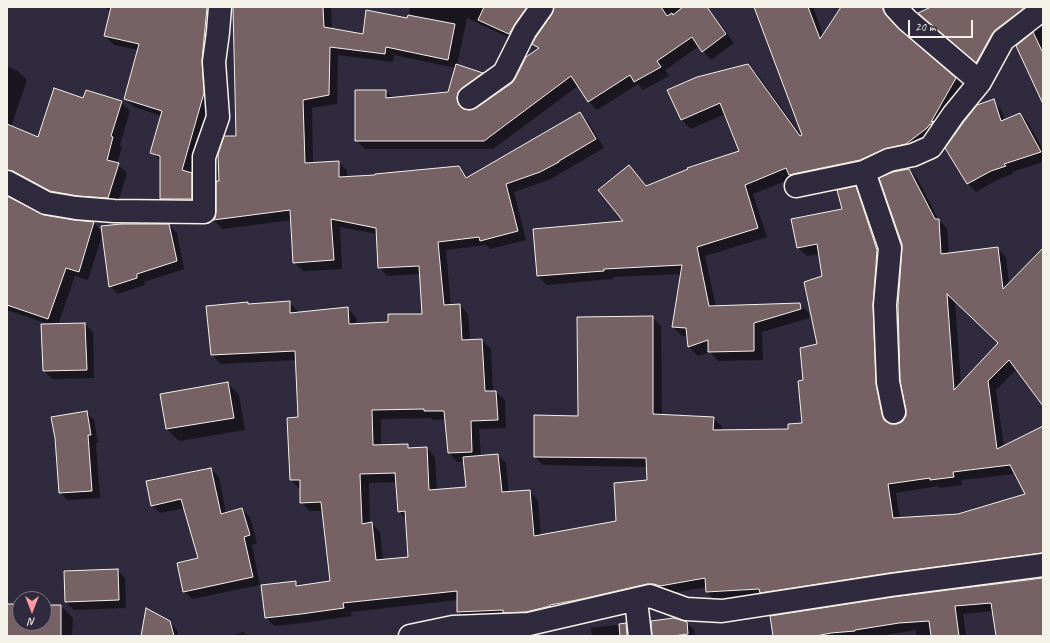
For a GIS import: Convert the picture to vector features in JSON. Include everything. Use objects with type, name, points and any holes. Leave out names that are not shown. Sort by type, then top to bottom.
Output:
[{"type":"street","points":[[7,182],[46,203],[76,208],[114,211],[204,212],[204,158],[218,117],[214,62],[220,7]]},
{"type":"street","points":[[469,98],[504,73],[525,31],[542,7]]},
{"type":"street","points":[[895,7],[907,20],[980,82]]},
{"type":"street","points":[[796,186],[864,172],[889,160],[913,155],[931,147],[953,115],[980,82],[1003,40],[1039,12],[1042,7]]},
{"type":"street","points":[[864,172],[890,248],[885,305],[888,382],[894,412]]},
{"type":"street","points":[[410,636],[453,628],[509,631],[529,624],[650,596],[686,609],[722,611],[891,585],[1043,565]]},
{"type":"street","points":[[636,600],[640,636]]},
{"type":"building","points":[[111,7],[207,7],[202,60],[204,93],[182,170],[192,173],[192,199],[160,199],[160,156],[150,153],[162,111],[124,99],[139,44],[104,36]]},
{"type":"building","points":[[233,7],[323,7],[324,27],[363,34],[366,10],[407,18],[408,15],[455,24],[448,60],[386,47],[385,54],[330,47],[329,95],[303,100],[305,163],[339,161],[339,177],[375,175],[459,166],[466,178],[580,112],[596,139],[540,172],[506,184],[518,231],[480,241],[479,237],[438,242],[444,305],[460,304],[462,340],[482,339],[485,391],[496,391],[498,420],[471,421],[472,452],[448,453],[444,411],[424,411],[424,409],[372,410],[373,445],[408,444],[408,448],[427,447],[429,490],[466,487],[463,457],[498,454],[502,492],[530,490],[534,536],[616,521],[614,483],[647,480],[646,458],[534,457],[534,415],[578,416],[577,317],[653,316],[653,414],[714,417],[713,430],[788,429],[788,424],[802,423],[798,381],[803,380],[800,348],[817,344],[804,282],[822,276],[817,244],[797,248],[791,219],[842,209],[837,190],[856,186],[877,250],[873,305],[876,384],[884,420],[890,424],[902,422],[906,416],[906,410],[900,381],[898,305],[902,244],[879,178],[893,172],[909,169],[935,219],[939,219],[941,254],[998,247],[1003,289],[1043,248],[1043,406],[1009,360],[988,381],[997,449],[1043,426],[1043,553],[889,573],[760,593],[759,589],[706,592],[705,578],[660,586],[647,584],[550,605],[526,612],[503,613],[503,610],[457,612],[457,591],[343,603],[344,608],[265,618],[261,585],[296,581],[296,586],[330,581],[321,502],[300,503],[300,480],[290,480],[287,418],[298,417],[295,351],[211,355],[206,306],[248,302],[248,304],[290,301],[290,313],[348,307],[349,324],[388,322],[388,314],[422,314],[419,266],[378,268],[376,228],[331,219],[334,260],[293,263],[290,210],[213,220],[216,212],[216,181],[219,181],[218,154],[224,136],[236,136]],"holes":[[[947,294],[998,343],[954,390]],[[1010,465],[1025,494],[958,514],[893,518],[888,484],[930,478],[930,480],[954,477],[953,472]],[[395,473],[398,512],[405,511],[408,557],[376,560],[372,522],[362,524],[360,474]]]},
{"type":"building","points":[[484,7],[527,7],[509,34],[478,20]]},
{"type":"building","points":[[554,7],[661,7],[667,16],[672,13],[673,15],[683,7],[707,7],[726,34],[702,52],[692,37],[657,61],[661,67],[634,82],[630,75],[588,102],[571,76],[484,141],[355,141],[355,90],[386,90],[386,98],[448,92],[456,64],[483,73],[462,88],[458,93],[457,99],[459,105],[463,109],[470,110],[476,108],[512,83],[526,57],[539,48],[532,44],[552,14]]},
{"type":"building","points":[[754,7],[808,7],[820,39],[841,7],[883,7],[886,15],[898,28],[956,78],[931,122],[934,121],[931,125],[930,124],[906,144],[884,149],[860,160],[789,175],[786,168],[745,185],[758,228],[697,247],[709,306],[800,303],[801,309],[754,323],[754,351],[708,352],[708,340],[688,347],[686,328],[672,327],[682,265],[604,269],[604,271],[537,276],[533,229],[623,221],[598,190],[629,165],[646,186],[688,169],[687,168],[739,151],[720,103],[681,120],[667,90],[697,77],[748,64],[800,136],[802,135]]},
{"type":"building","points":[[931,7],[1022,7],[1023,9],[995,30],[976,63],[918,13]]},
{"type":"building","points":[[1033,32],[1043,53],[1043,104],[1016,46]]},
{"type":"building","points":[[54,88],[83,98],[86,90],[122,101],[111,136],[113,137],[107,160],[119,163],[108,198],[78,196],[50,191],[13,171],[7,170],[7,124],[38,137]]},
{"type":"building","points":[[994,99],[1001,121],[1020,113],[1041,152],[1004,164],[1006,166],[991,171],[967,184],[945,148],[977,105]]},
{"type":"building","points":[[7,196],[44,215],[94,222],[79,272],[66,268],[48,319],[7,305]]},
{"type":"building","points":[[121,224],[169,224],[177,261],[137,274],[137,278],[109,287],[101,226]]},
{"type":"building","points":[[85,323],[87,370],[43,371],[41,324]]},
{"type":"building","points":[[228,382],[234,418],[166,429],[160,394]]},
{"type":"building","points":[[87,411],[91,435],[88,435],[92,491],[59,493],[55,438],[51,417]]},
{"type":"building","points":[[211,468],[221,514],[242,508],[250,535],[244,537],[253,577],[183,592],[177,563],[198,558],[181,499],[151,506],[146,481]]},
{"type":"building","points":[[118,569],[119,600],[65,602],[64,571]]},
{"type":"building","points":[[1043,578],[1043,636],[996,636],[991,603],[955,606],[959,636],[931,636],[929,621],[899,623],[816,636],[773,636],[770,616],[893,597]]},
{"type":"building","points":[[7,604],[12,604],[12,631],[52,631],[52,605],[61,605],[61,636],[7,636]]},
{"type":"building","points":[[146,608],[170,621],[174,636],[141,636]]},
{"type":"building","points":[[674,618],[687,622],[688,634],[652,636],[651,621]]},
{"type":"building","points":[[626,623],[627,636],[620,636],[619,624]]}]
